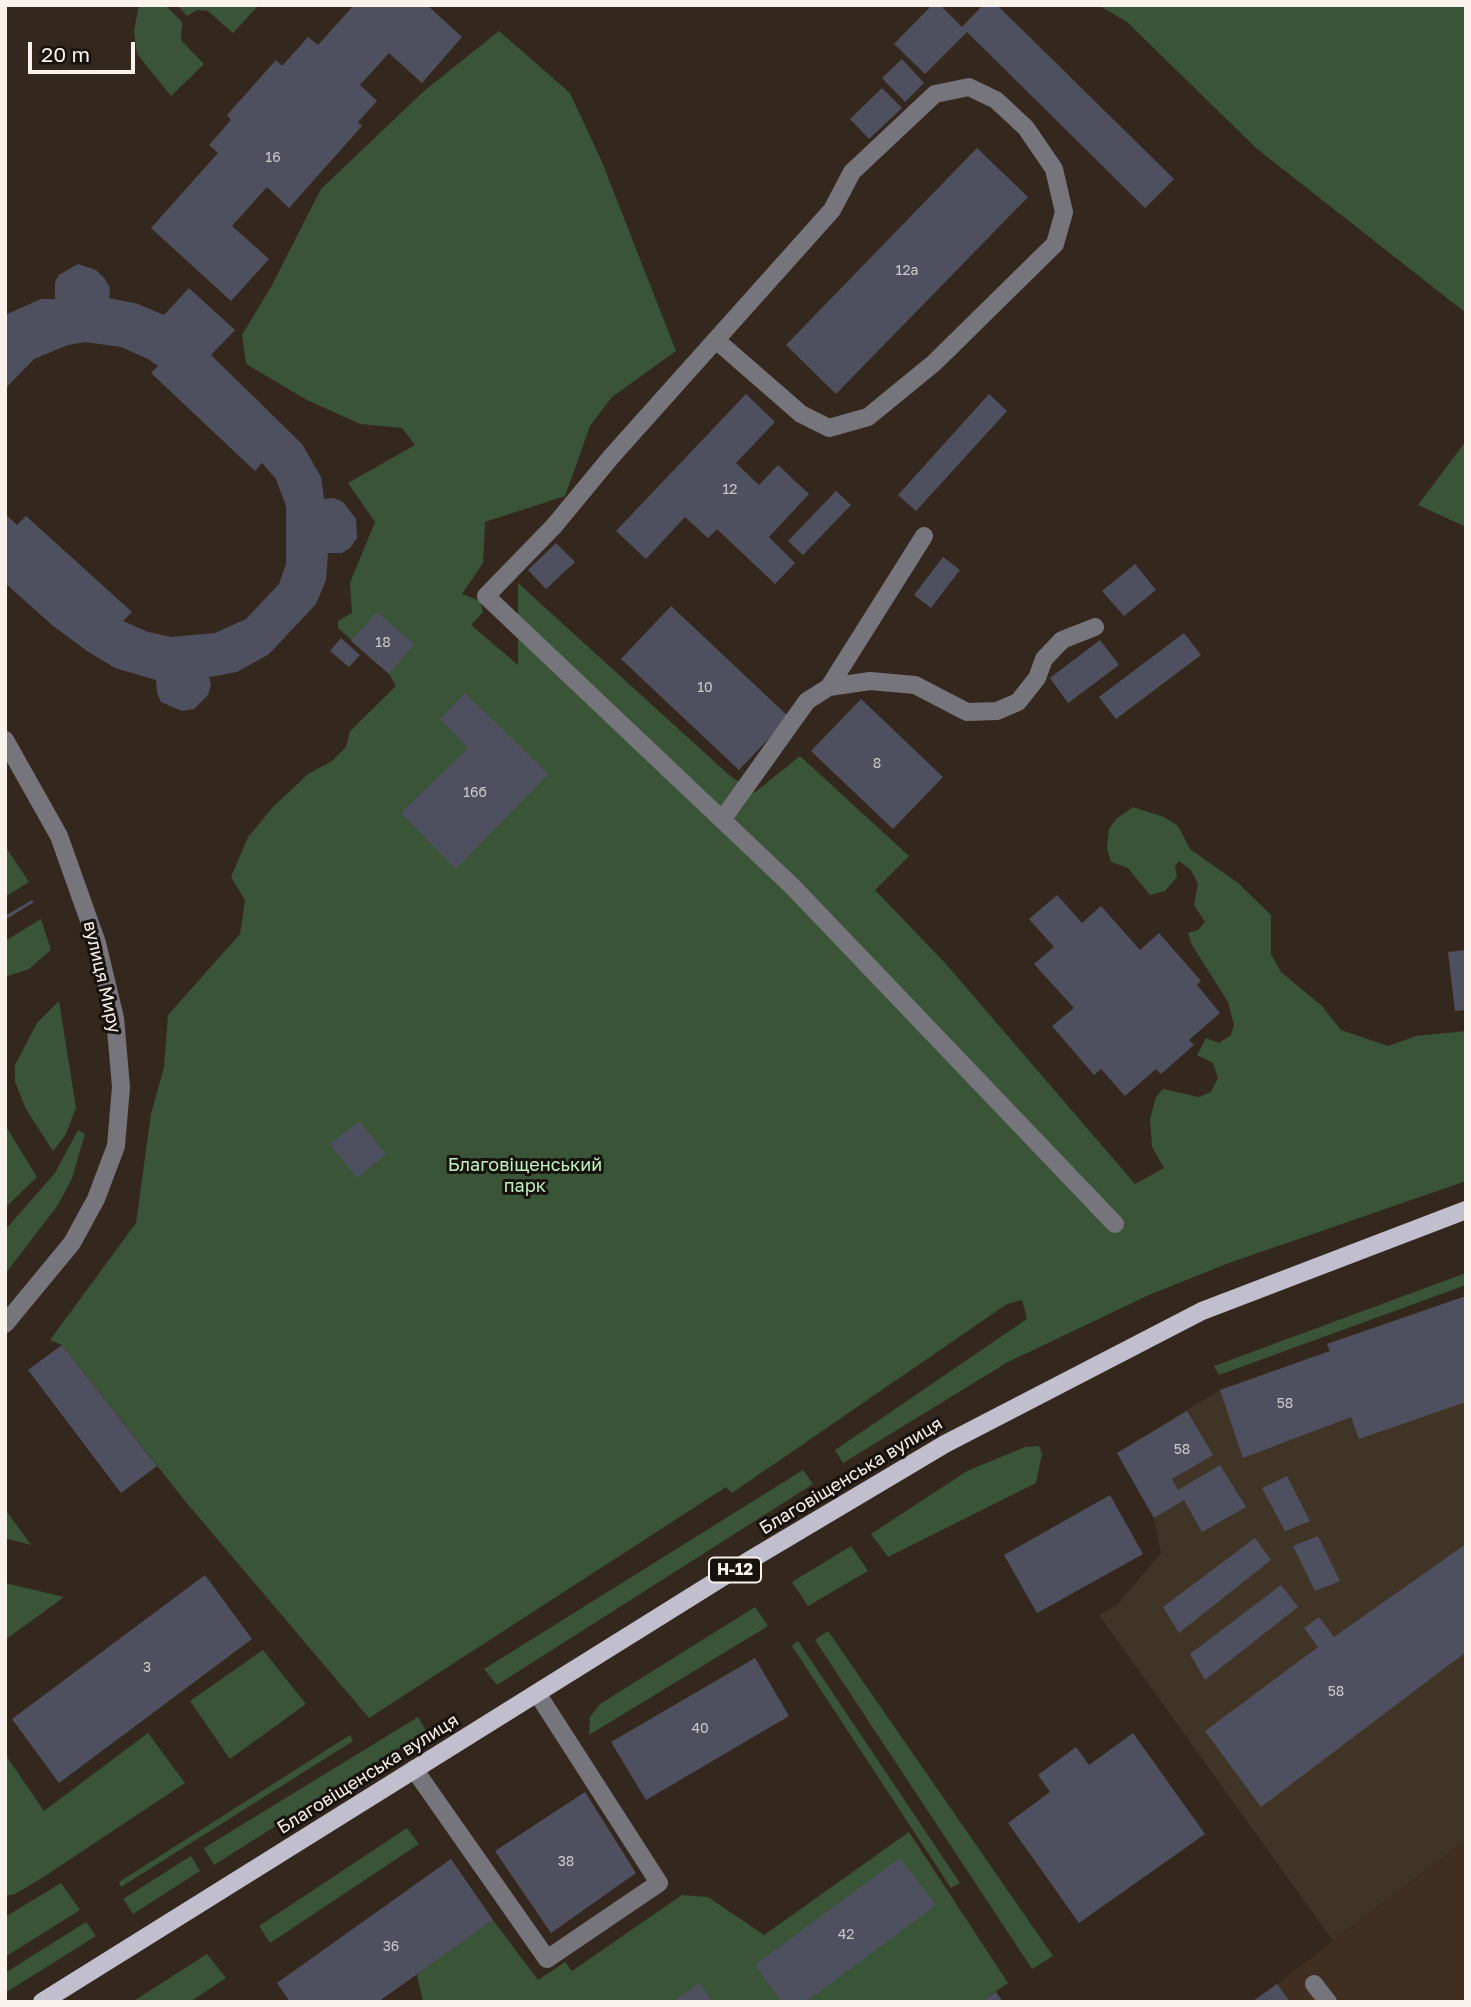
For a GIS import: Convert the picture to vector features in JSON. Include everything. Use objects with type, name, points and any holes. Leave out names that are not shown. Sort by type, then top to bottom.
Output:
[{"type":"main road","name":"Благовіщенська вулиця","points":[[43,2002],[750,1560],[957,1437],[1202,1311],[1466,1210]]},
{"type":"street","points":[[716,340],[801,414],[829,428],[868,418],[934,363],[1055,244],[1064,212],[1054,169],[1026,128],[996,100],[969,87],[935,94],[852,172],[832,210],[611,457],[554,526],[486,596],[811,906],[1054,1164],[1115,1224]]},
{"type":"street","points":[[829,687],[924,536]]},
{"type":"street","points":[[722,820],[807,701],[829,687],[870,681],[915,685],[967,712],[996,710],[1018,702],[1037,678],[1044,659],[1062,640],[1095,627]]},
{"type":"street","name":"вулиця Миру","points":[[5,740],[59,836],[97,943],[115,1018],[121,1087],[116,1146],[96,1199],[72,1243],[5,1324]]},
{"type":"street","points":[[415,1769],[547,1959],[659,1883],[537,1693]]},
{"type":"street","points":[[1314,1984],[1328,2002]]},
{"type":"shaded area","points":[[1466,1296],[1466,1840],[1333,1941],[1099,1615],[1117,1605],[1161,1553],[1154,1518],[1117,1453],[1220,1390],[1329,1351],[1327,1344]]},
{"type":"shaded area","points":[[1466,1840],[1466,2002],[1252,2002],[1277,1984]]},
{"type":"green space","points":[[139,5],[165,5],[182,22],[181,40],[204,64],[171,96],[137,54],[134,31]]},
{"type":"green space","points":[[177,5],[259,5],[233,33],[208,11],[197,10],[187,16]]},
{"type":"green space","points":[[1098,5],[1466,5],[1466,313],[1256,148],[1127,22]]},
{"type":"green space","name":"Благовіщенський парк","points":[[499,31],[570,93],[602,162],[676,351],[612,397],[590,426],[565,496],[485,522],[483,563],[462,594],[480,601],[483,612],[471,625],[518,665],[518,583],[728,774],[754,793],[800,756],[909,856],[875,890],[946,964],[1135,1184],[1164,1168],[1152,1147],[1150,1119],[1156,1097],[1163,1089],[1199,1097],[1211,1092],[1218,1078],[1213,1063],[1197,1055],[1206,1038],[1219,1043],[1231,1035],[1234,1025],[1228,1002],[1192,945],[1188,933],[1198,930],[1205,922],[1194,905],[1198,884],[1191,870],[1179,861],[1175,866],[1177,877],[1165,891],[1150,895],[1128,868],[1111,862],[1107,848],[1109,829],[1116,819],[1133,807],[1164,817],[1178,826],[1190,849],[1238,883],[1271,915],[1271,954],[1281,972],[1322,1006],[1341,1030],[1388,1046],[1416,1036],[1466,1031],[1466,1181],[1229,1263],[1149,1295],[1008,1362],[843,1463],[835,1450],[1027,1319],[1022,1300],[1007,1304],[732,1493],[726,1487],[369,1718],[185,1501],[62,1345],[50,1340],[136,1223],[151,1114],[164,1067],[168,1015],[240,934],[245,900],[231,877],[248,837],[273,807],[308,774],[332,761],[346,747],[350,731],[396,686],[389,674],[338,628],[338,621],[352,613],[350,583],[375,522],[348,483],[415,445],[402,428],[360,424],[307,400],[246,364],[242,335],[271,287],[321,189],[424,91]]},
{"type":"green space","points":[[1466,441],[1466,527],[1418,505]]},
{"type":"green space","points":[[7,849],[29,882],[5,897],[5,851]]},
{"type":"green space","points":[[41,919],[51,950],[29,969],[5,977],[5,941]]},
{"type":"green space","points":[[59,1001],[76,1108],[66,1134],[53,1151],[26,1109],[15,1082],[15,1065],[37,1023]]},
{"type":"green space","points":[[5,1125],[37,1177],[5,1208]]},
{"type":"green space","points":[[78,1130],[85,1134],[72,1178],[58,1205],[5,1274],[5,1230],[55,1173]]},
{"type":"green space","points":[[1466,1273],[1466,1285],[1219,1375],[1214,1366]]},
{"type":"green space","points":[[1039,1446],[1042,1454],[1036,1483],[888,1557],[871,1534],[967,1471],[1025,1447]]},
{"type":"green space","points":[[803,1470],[813,1484],[497,1685],[484,1669]]},
{"type":"green space","points":[[5,1509],[31,1545],[5,1538]]},
{"type":"green space","points":[[851,1546],[868,1571],[808,1606],[792,1582]]},
{"type":"green space","points":[[5,1583],[64,1597],[5,1640]]},
{"type":"green space","points":[[755,1607],[768,1626],[589,1735],[590,1717],[600,1704]]},
{"type":"green space","points":[[828,1631],[1053,1956],[1032,1969],[815,1640]]},
{"type":"green space","points":[[798,1641],[960,1883],[951,1888],[792,1646]]},
{"type":"green space","points":[[263,1650],[306,1704],[230,1759],[190,1701]]},
{"type":"green space","points":[[418,1717],[426,1731],[214,1865],[204,1848]]},
{"type":"green space","points":[[148,1733],[185,1783],[42,1878],[15,1894],[5,1896],[5,1754],[44,1811]]},
{"type":"green space","points":[[350,1735],[353,1741],[121,1887],[119,1882]]},
{"type":"green space","points":[[407,1828],[419,1844],[270,1943],[259,1926]]},
{"type":"green space","points":[[909,1832],[1008,1983],[981,2002],[423,2002],[417,1974],[493,1920],[538,1980],[565,1962],[572,1971],[682,1895],[708,1897],[764,1935]]},
{"type":"green space","points":[[191,1856],[200,1871],[133,1914],[123,1899]]},
{"type":"green space","points":[[61,1883],[80,1910],[5,1957],[5,1917]]},
{"type":"green space","points":[[86,1922],[96,1936],[5,1993],[5,1973]]},
{"type":"green space","points":[[207,1954],[226,1978],[190,2002],[132,2002]]},
{"type":"building","points":[[354,5],[427,5],[462,37],[422,83],[389,53],[360,85],[377,101],[358,122],[362,126],[289,208],[267,187],[232,226],[269,259],[231,301],[151,228],[218,153],[209,145],[231,120],[227,115],[276,60],[282,66],[308,37],[318,45]]},
{"type":"building","points":[[932,5],[940,5],[962,27],[983,5],[997,5],[1174,179],[1145,208],[967,32],[925,74],[894,44]]},
{"type":"building","points":[[902,59],[924,83],[905,102],[882,78]]},
{"type":"building","points":[[882,88],[902,108],[869,139],[850,119]]},
{"type":"building","points":[[977,148],[1028,197],[836,394],[786,345]]},
{"type":"building","points":[[78,264],[96,270],[105,279],[110,288],[109,298],[138,304],[164,315],[189,288],[235,330],[211,355],[302,444],[321,477],[324,499],[334,498],[343,502],[356,519],[357,538],[350,548],[342,553],[328,553],[326,580],[316,604],[269,654],[237,672],[209,677],[211,685],[208,695],[194,709],[182,711],[161,702],[156,680],[115,668],[87,651],[52,625],[5,583],[5,514],[17,525],[26,516],[132,612],[123,621],[148,632],[171,637],[215,633],[246,619],[279,584],[286,564],[286,506],[276,479],[262,463],[255,471],[151,373],[158,366],[148,359],[121,347],[85,342],[68,345],[34,359],[5,389],[5,315],[41,299],[55,299],[55,282],[59,275]]},
{"type":"building","points":[[746,394],[775,422],[736,463],[759,485],[778,465],[809,494],[769,537],[795,563],[775,584],[717,529],[708,538],[685,517],[646,559],[616,531]]},
{"type":"building","points":[[989,394],[1007,411],[916,511],[898,495]]},
{"type":"building","points":[[836,491],[851,505],[803,555],[788,541]]},
{"type":"building","points":[[556,543],[575,562],[546,589],[528,570]]},
{"type":"building","points":[[943,557],[960,570],[931,608],[914,595]]},
{"type":"building","points":[[1135,564],[1156,590],[1124,616],[1102,591]]},
{"type":"building","points":[[671,606],[789,717],[739,770],[621,659]]},
{"type":"building","points":[[377,612],[414,644],[389,674],[351,641]]},
{"type":"building","points":[[1184,633],[1201,655],[1116,719],[1099,697]]},
{"type":"building","points":[[341,638],[360,655],[349,667],[330,651]]},
{"type":"building","points":[[1100,640],[1119,665],[1068,703],[1050,678]]},
{"type":"building","points":[[465,693],[548,774],[456,869],[401,813],[468,748],[440,719]]},
{"type":"building","points":[[861,699],[943,777],[893,829],[811,751]]},
{"type":"building","points":[[1057,895],[1082,923],[1101,906],[1140,950],[1159,933],[1201,981],[1197,985],[1220,1013],[1189,1040],[1194,1045],[1161,1074],[1156,1069],[1125,1096],[1101,1069],[1094,1075],[1052,1026],[1074,1008],[1034,964],[1054,947],[1029,919]]},
{"type":"building","points":[[32,900],[34,902],[5,920],[5,916]]},
{"type":"building","points":[[1466,950],[1466,1010],[1455,1011],[1448,952]]},
{"type":"building","points":[[359,1121],[386,1154],[357,1178],[330,1144]]},
{"type":"building","points":[[1466,1296],[1466,1402],[1359,1439],[1351,1417],[1243,1458],[1220,1390],[1330,1351],[1327,1344]]},
{"type":"building","points":[[62,1345],[157,1466],[121,1493],[28,1370]]},
{"type":"building","points":[[1187,1411],[1213,1455],[1172,1479],[1178,1490],[1220,1465],[1246,1507],[1202,1532],[1184,1500],[1154,1518],[1117,1453]]},
{"type":"building","points":[[1287,1476],[1310,1521],[1285,1531],[1262,1488]]},
{"type":"building","points":[[1110,1495],[1143,1554],[1037,1613],[1004,1555]]},
{"type":"building","points":[[1318,1536],[1340,1581],[1315,1591],[1293,1546]]},
{"type":"building","points":[[1255,1538],[1271,1560],[1179,1633],[1163,1607]]},
{"type":"building","points":[[1466,1544],[1466,1652],[1261,1807],[1205,1731],[1318,1647],[1304,1628],[1319,1617],[1334,1637]]},
{"type":"building","points":[[205,1575],[252,1639],[59,1783],[12,1719]]},
{"type":"building","points":[[1281,1585],[1298,1607],[1205,1680],[1190,1654]]},
{"type":"building","points":[[755,1658],[789,1716],[646,1800],[611,1742]]},
{"type":"building","points":[[1133,1733],[1205,1834],[1079,1923],[1008,1823],[1050,1792],[1038,1775],[1076,1747],[1089,1765]]},
{"type":"building","points":[[585,1792],[636,1873],[551,1933],[495,1851]]},
{"type":"building","points":[[900,1858],[936,1905],[806,2002],[782,2002],[755,1965]]},
{"type":"building","points":[[451,1859],[493,1920],[378,2002],[290,2002],[277,1983]]},
{"type":"building","points":[[700,1983],[712,2002],[672,2002]]},
{"type":"building","points":[[1277,1984],[1290,2002],[1252,2002]]},
{"type":"building","points":[[996,1992],[1003,2002],[981,2002]]}]
